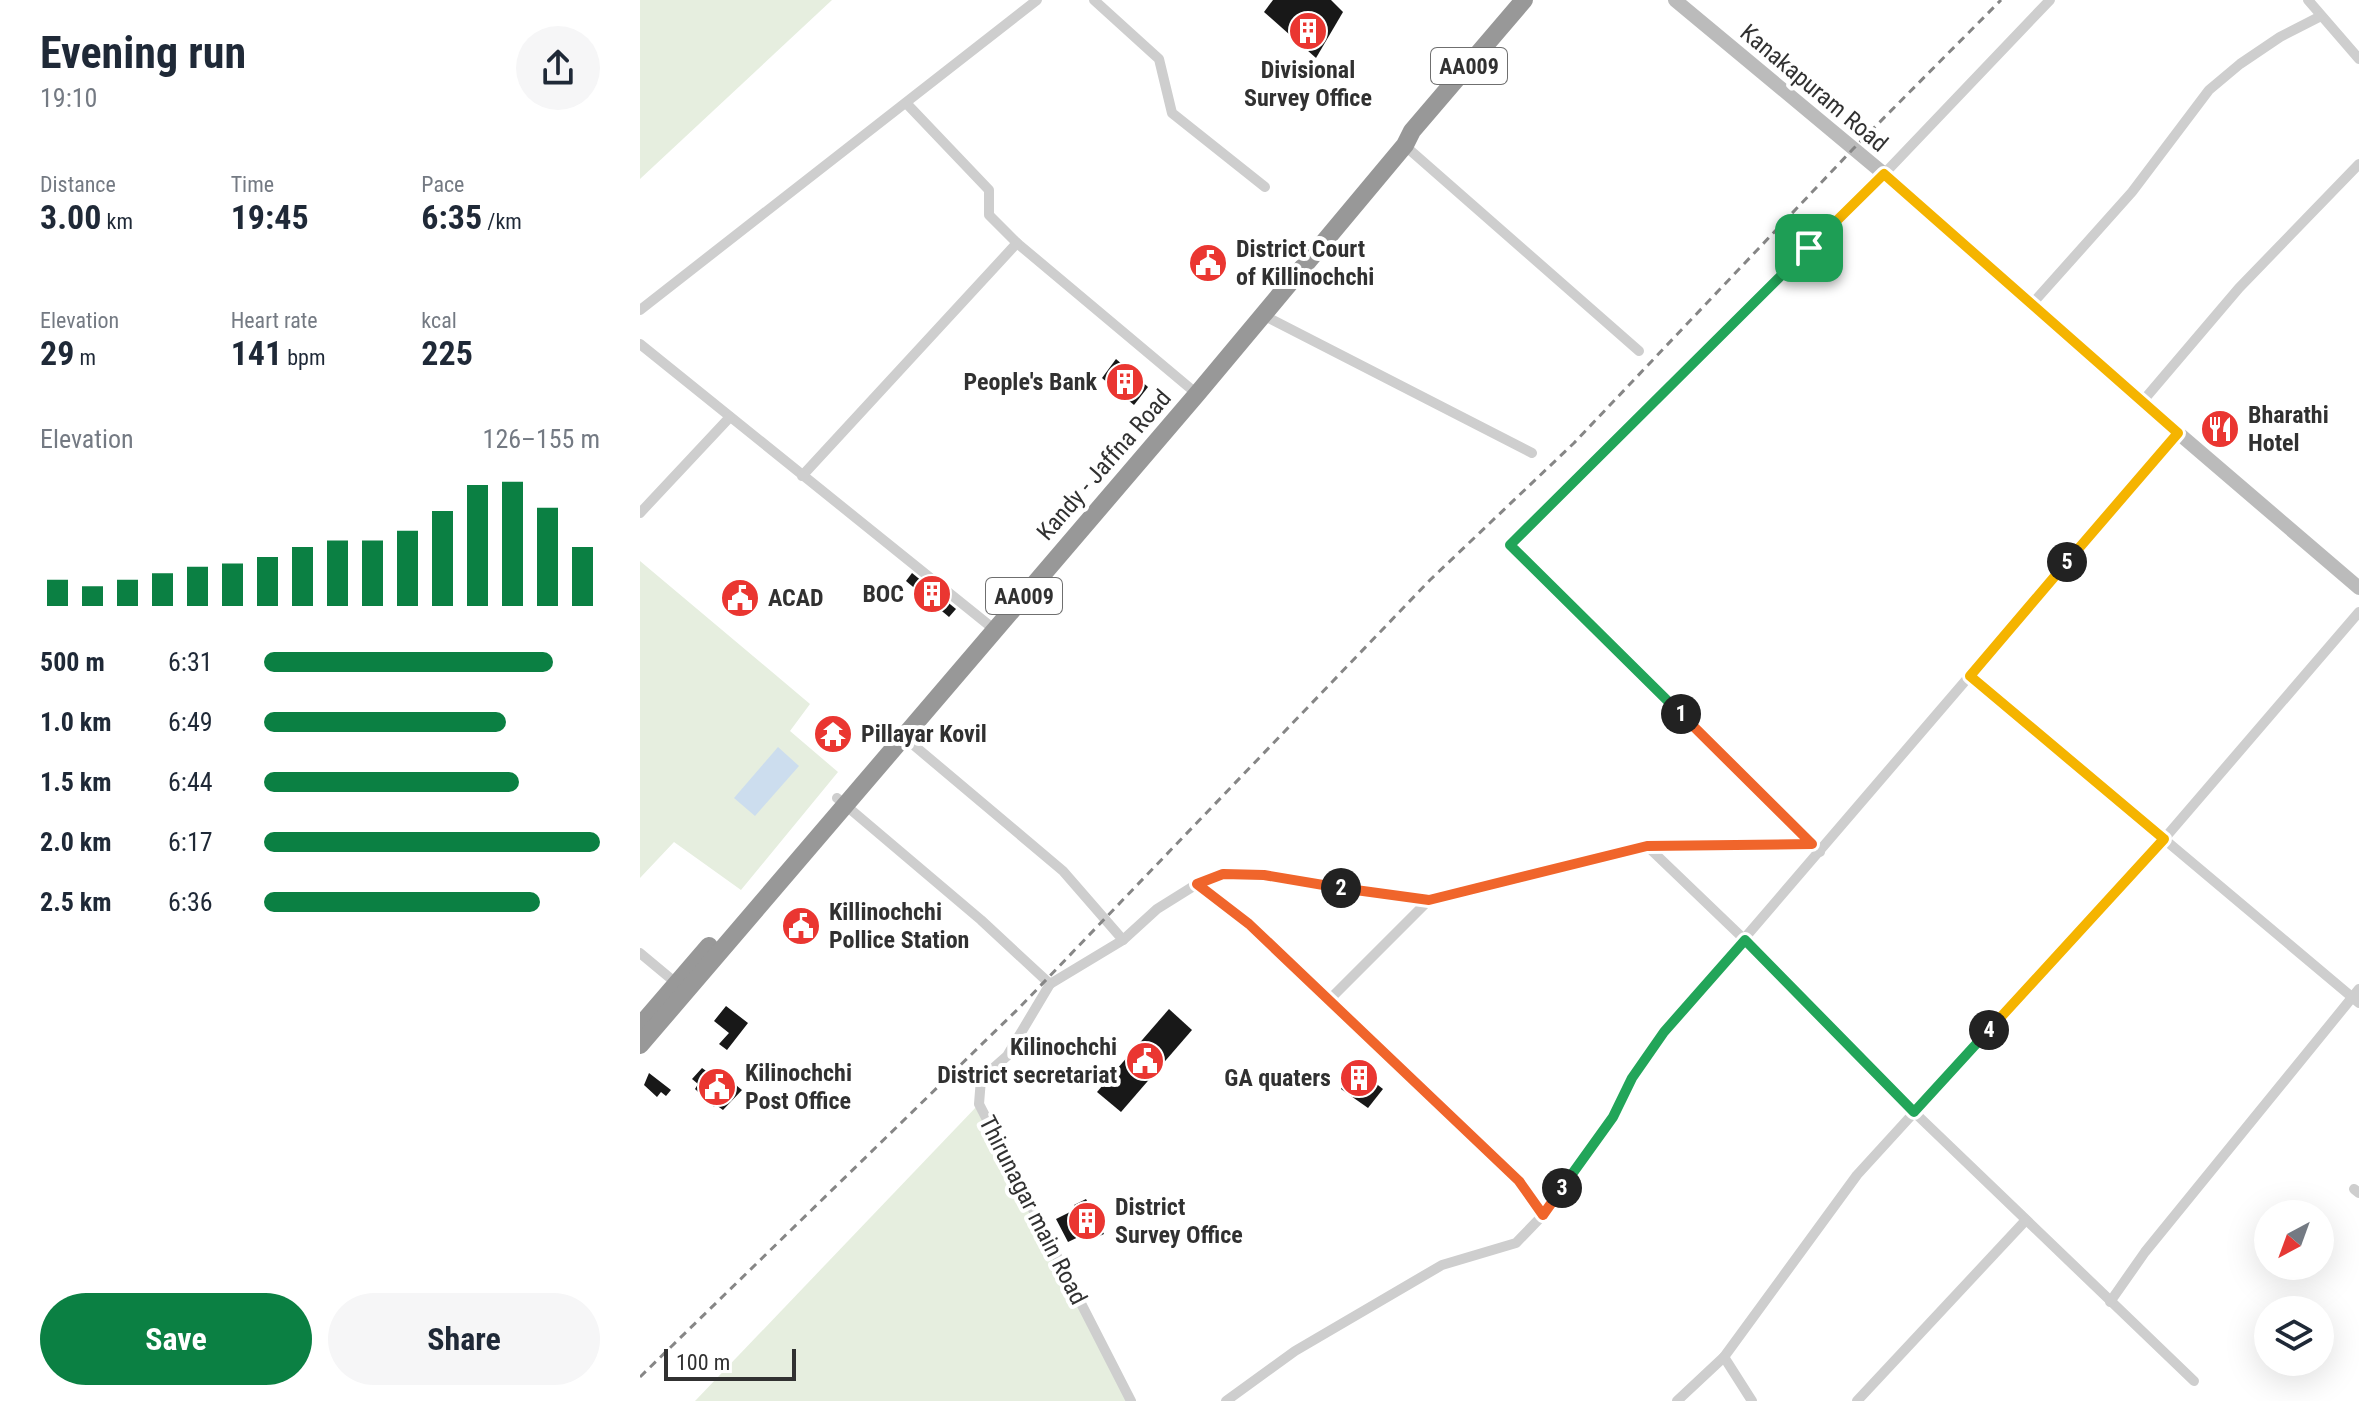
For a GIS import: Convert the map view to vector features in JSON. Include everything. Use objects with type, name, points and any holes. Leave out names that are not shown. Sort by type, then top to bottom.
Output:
[{"type":"highway","name":"Kandy - Jaffna Road","points":[[640,1045],[841,801],[1524,0]]},
{"type":"highway","name":"Kandy - Jaffna Road","points":[[1192,390],[1263,315],[1405,138]]},
{"type":"highway","name":"Kandy - Jaffna Road","points":[[640,1026],[841,801],[904,737],[990,627]]},
{"type":"street","points":[[640,310],[1037,0]]},
{"type":"street","points":[[1094,0],[1159,59],[1172,113],[1265,187]]},
{"type":"street","name":"Kanakapuram Road","points":[[1675,0],[1884,174],[2359,588]]},
{"type":"street","points":[[1816,848],[1510,545],[1884,174],[2050,0]]},
{"type":"street","points":[[2308,0],[2359,59]]},
{"type":"street","points":[[2032,304],[2132,192],[2209,90],[2280,37],[2321,16]]},
{"type":"street","points":[[907,104],[989,190],[989,215],[1017,243],[1192,390]]},
{"type":"street","points":[[1405,138],[1639,351]]},
{"type":"street","points":[[2142,402],[2239,288],[2359,164]]},
{"type":"street","points":[[802,476],[1017,243]]},
{"type":"street","points":[[1263,315],[1532,453]]},
{"type":"street","points":[[640,344],[990,627]]},
{"type":"street","points":[[640,513],[730,417]]},
{"type":"street","points":[[1226,1401],[1295,1351],[1442,1265],[1516,1243],[1543,1215],[1613,1117],[1632,1078],[1664,1032],[1745,940],[1816,848],[1970,676],[2178,433]]},
{"type":"street","points":[[1677,1401],[1724,1357],[1857,1175],[2164,839],[2359,612]]},
{"type":"street","points":[[1970,676],[2357,997],[2145,1252],[2110,1302]]},
{"type":"street","points":[[904,737],[1063,871],[1123,940]]},
{"type":"street","points":[[841,801],[981,920],[1050,984],[1123,940],[1157,909],[1197,884],[1223,874],[1264,875],[1429,900],[1647,846],[1816,848]]},
{"type":"street","points":[[1647,846],[1745,940],[1914,1112],[2194,1381]]},
{"type":"street","points":[[1197,884],[1249,924],[1519,1181],[1543,1215]]},
{"type":"street","points":[[1329,1000],[1429,900]]},
{"type":"street","points":[[640,953],[676,983]]},
{"type":"street","name":"Thirunagar main Road","points":[[1050,984],[1007,1056],[981,1079],[979,1104],[1131,1401]]},
{"type":"street","points":[[1857,1401],[2026,1220]]},
{"type":"street","points":[[1724,1357],[1752,1401]]},
{"type":"green space","points":[[640,0],[832,0],[640,179]]},
{"type":"green space","points":[[640,561],[810,704],[790,731],[838,772],[741,890],[674,842],[640,878]]},
{"type":"green space","points":[[979,1104],[1136,1401],[695,1401]]},
{"type":"water","points":[[778,747],[799,766],[755,816],[734,798]]},
{"type":"building","name":"Divisional Survey Office","points":[[1273,0],[1331,0],[1343,12],[1316,58],[1264,12]]},
{"type":"building","name":"People's Bank","points":[[1116,359],[1148,387],[1134,405],[1102,378]]},
{"type":"building","name":"BOC","points":[[912,573],[956,609],[949,617],[906,581]]},
{"type":"building","points":[[726,1006],[748,1023],[727,1050],[719,1044],[729,1033],[714,1021]]},
{"type":"building","name":"Kilinochchi District secretariat","points":[[1169,1009],[1192,1030],[1121,1112],[1097,1092]]},
{"type":"building","name":"Kilinochchi Post Office","points":[[702,1068],[716,1078],[721,1073],[742,1090],[723,1110],[716,1105],[714,1107],[695,1089],[698,1084],[692,1079]]},
{"type":"building","name":"GA quaters","points":[[1356,1068],[1383,1089],[1368,1108],[1341,1089]]},
{"type":"building","points":[[649,1073],[671,1090],[666,1096],[661,1092],[657,1097],[644,1085]]},
{"type":"building","name":"District Survey Office","points":[[1086,1199],[1104,1234],[1091,1240],[1087,1233],[1068,1242],[1056,1219],[1076,1209],[1074,1205]]},
{"type":"railway","points":[[640,1377],[1020,1007],[1430,580],[1574,443],[1853,149],[2001,0]]},
{"type":"place","name":"Divisional Survey Office","points":[[1308,31]]},
{"type":"place","name":"District Court of Killinochchi","points":[[1208,263]]},
{"type":"place","name":"People's Bank","points":[[1125,382]]},
{"type":"place","name":"Bharathi Hotel","points":[[2220,429]]},
{"type":"place","name":"BOC","points":[[932,594]]},
{"type":"place","name":"ACAD","points":[[740,598]]},
{"type":"place","name":"Pillayar Kovil","points":[[833,734]]},
{"type":"place","name":"Killinochchi Pollice Station","points":[[801,926]]},
{"type":"place","name":"Kilinochchi District secretariat","points":[[1145,1061]]},
{"type":"place","name":"GA quaters","points":[[1359,1078]]},
{"type":"place","name":"Kilinochchi Post Office","points":[[717,1087]]},
{"type":"place","name":"District Survey Office","points":[[1087,1221]]},
{"type":"route","points":[[1884,174],[2178,433],[1970,676],[2164,839],[1914,1112],[1745,940],[1664,1032],[1632,1078],[1613,1117],[1543,1215],[1519,1181],[1249,924],[1197,884],[1223,874],[1264,875],[1429,900],[1647,846],[1812,844],[1510,545],[1809,248],[1884,174]]}]
